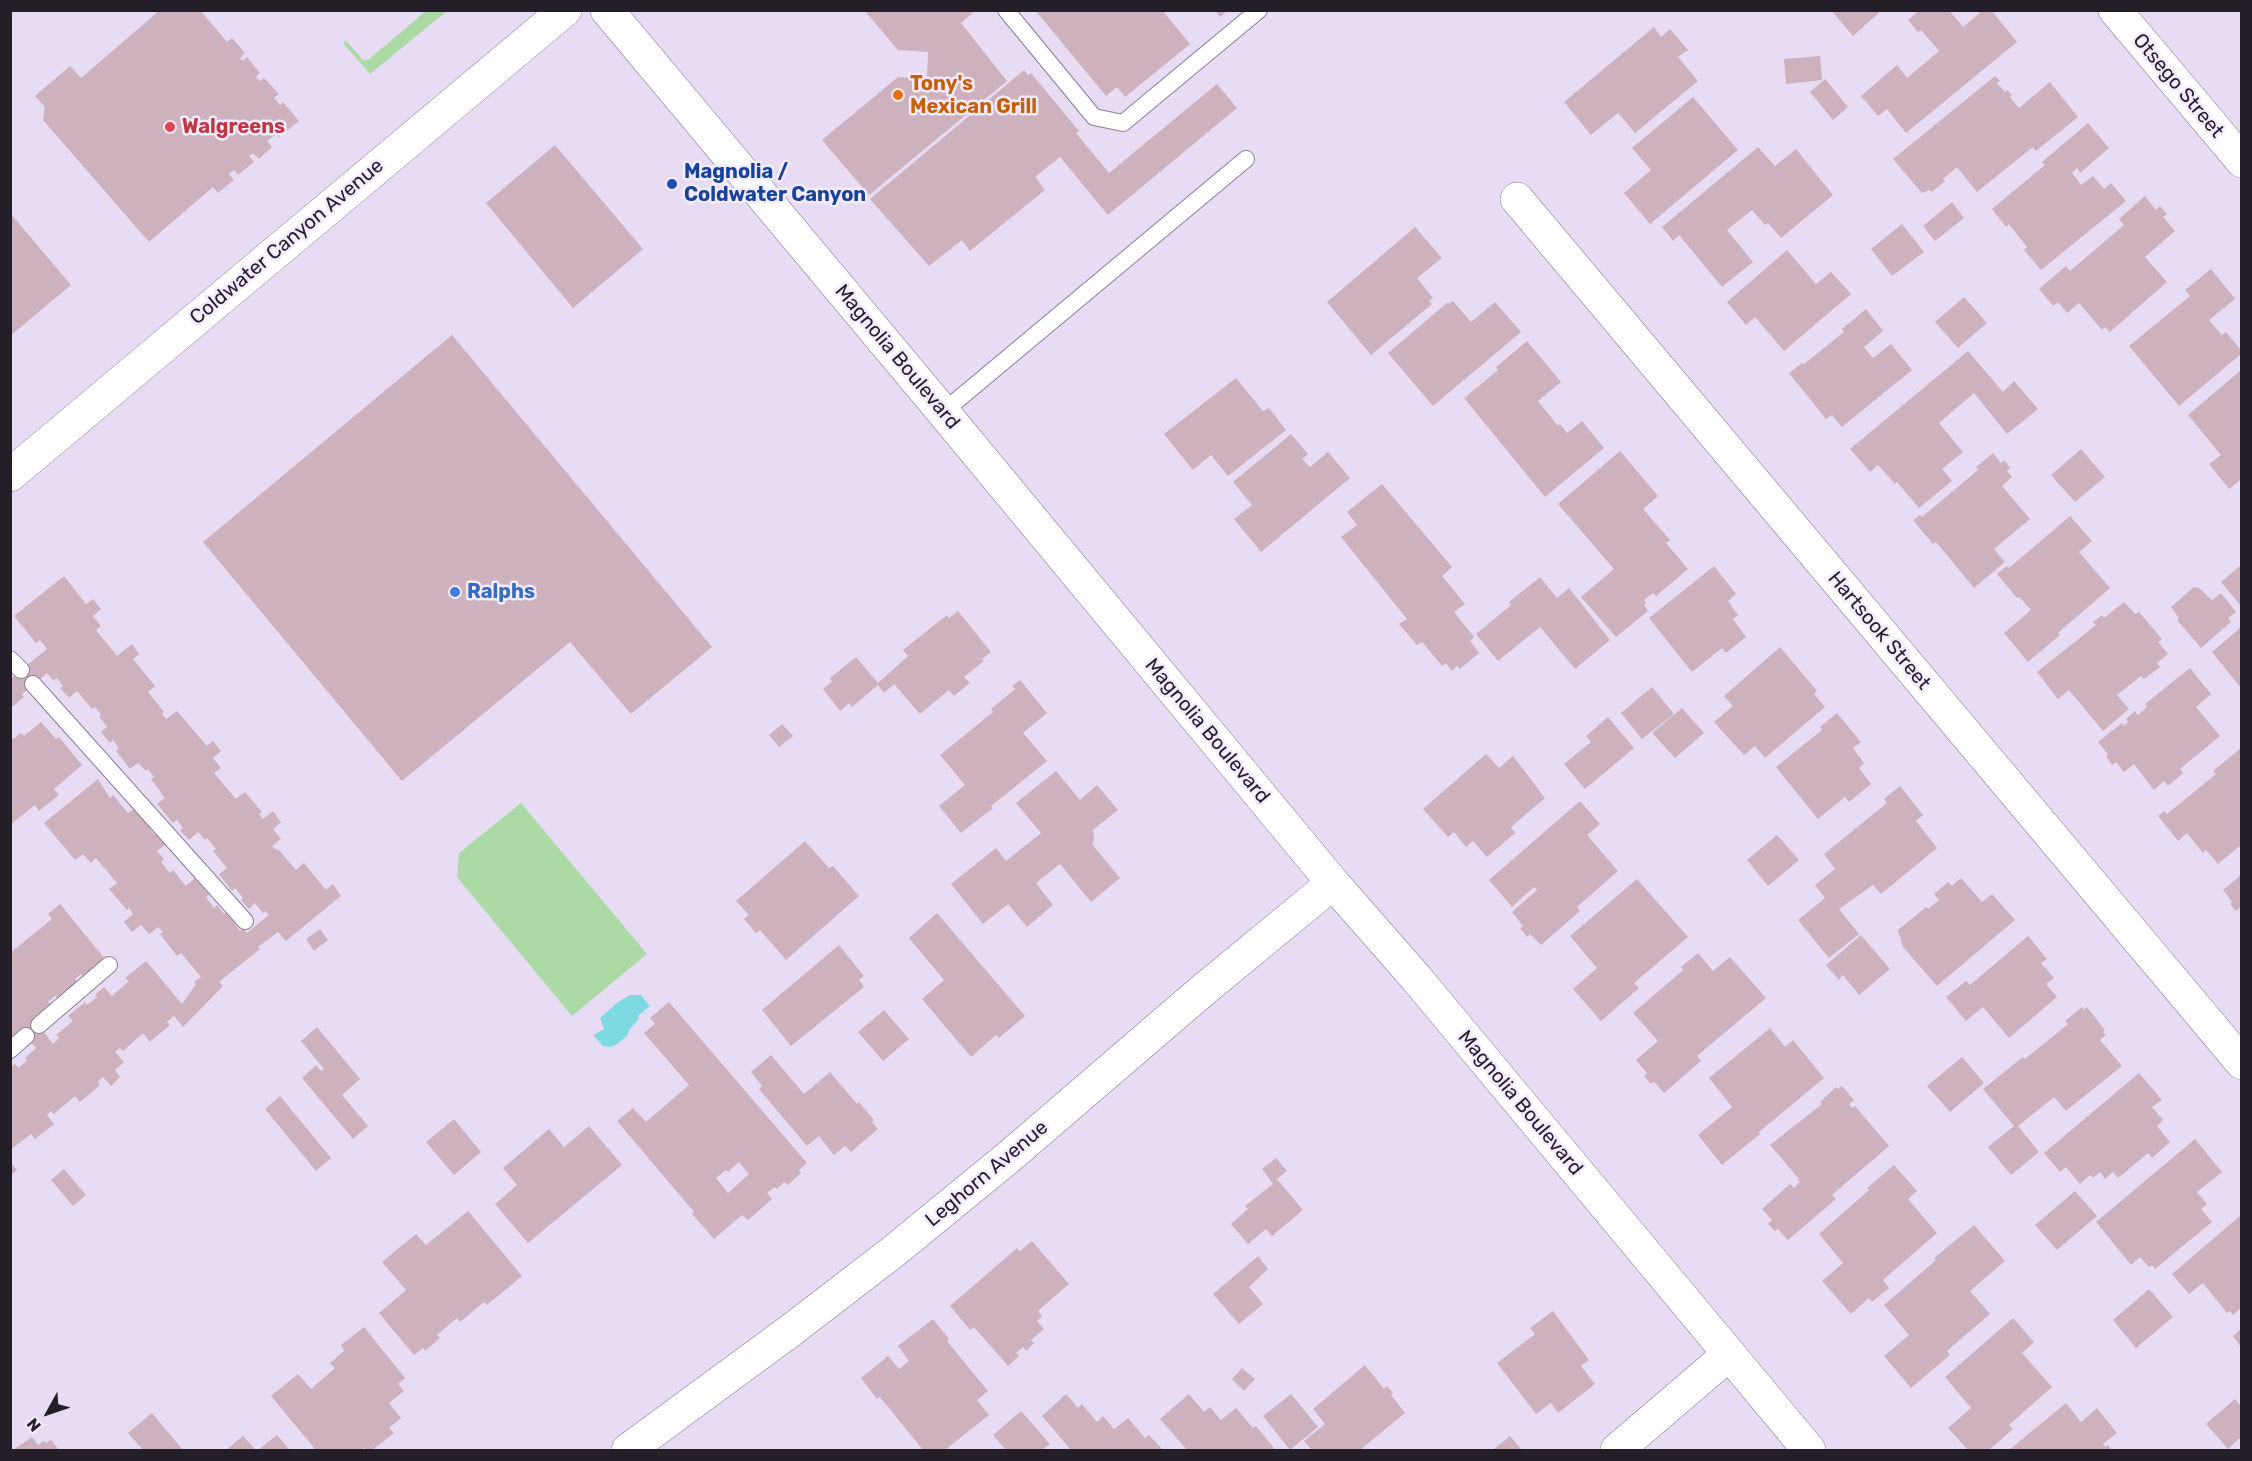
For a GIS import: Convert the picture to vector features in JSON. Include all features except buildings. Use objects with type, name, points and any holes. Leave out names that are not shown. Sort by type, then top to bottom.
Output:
[{"type":"main road","name":"Coldwater Canyon Avenue","points":[[10,475],[566,10]]},
{"type":"main road","name":"Magnolia Boulevard","points":[[607,10],[1333,883],[1418,979],[1809,1450]]},
{"type":"main road","name":"Otsego Street","points":[[2115,10],[2241,161]]},
{"type":"main road","name":"Hartsook Street","points":[[1516,199],[2241,1063]]},
{"type":"main road","name":"Leghorn Avenue","points":[[628,1450],[790,1331],[903,1244],[1333,883]]},
{"type":"main road","points":[[1617,1450],[1728,1355]]},
{"type":"lane","points":[[1006,10],[1094,117],[1123,123],[1259,10]]},
{"type":"lane","points":[[943,412],[1246,159]]},
{"type":"lane","points":[[33,684],[245,921]]},
{"type":"lane","points":[[39,1025],[109,965]]},
{"type":"lane","points":[[10,1050],[26,1036]]},
{"type":"shaded area","points":[[426,11],[447,11],[370,74],[343,43],[347,42],[363,60],[368,60]]},
{"type":"shaded area","points":[[521,803],[647,954],[572,1016],[457,877],[459,853]]},
{"type":"shaded area","points":[[630,995],[641,995],[650,1006],[638,1016],[639,1019],[627,1036],[611,1047],[603,1046],[593,1035],[604,1029],[600,1018]]},
{"type":"place","name":"Tony's Mexican Grill","points":[[898,95]]},
{"type":"place","name":"Walgreens","points":[[170,127]]},
{"type":"place","name":"Magnolia / Coldwater Canyon","points":[[672,184]]},
{"type":"place","name":"Ralphs","points":[[455,592]]}]
